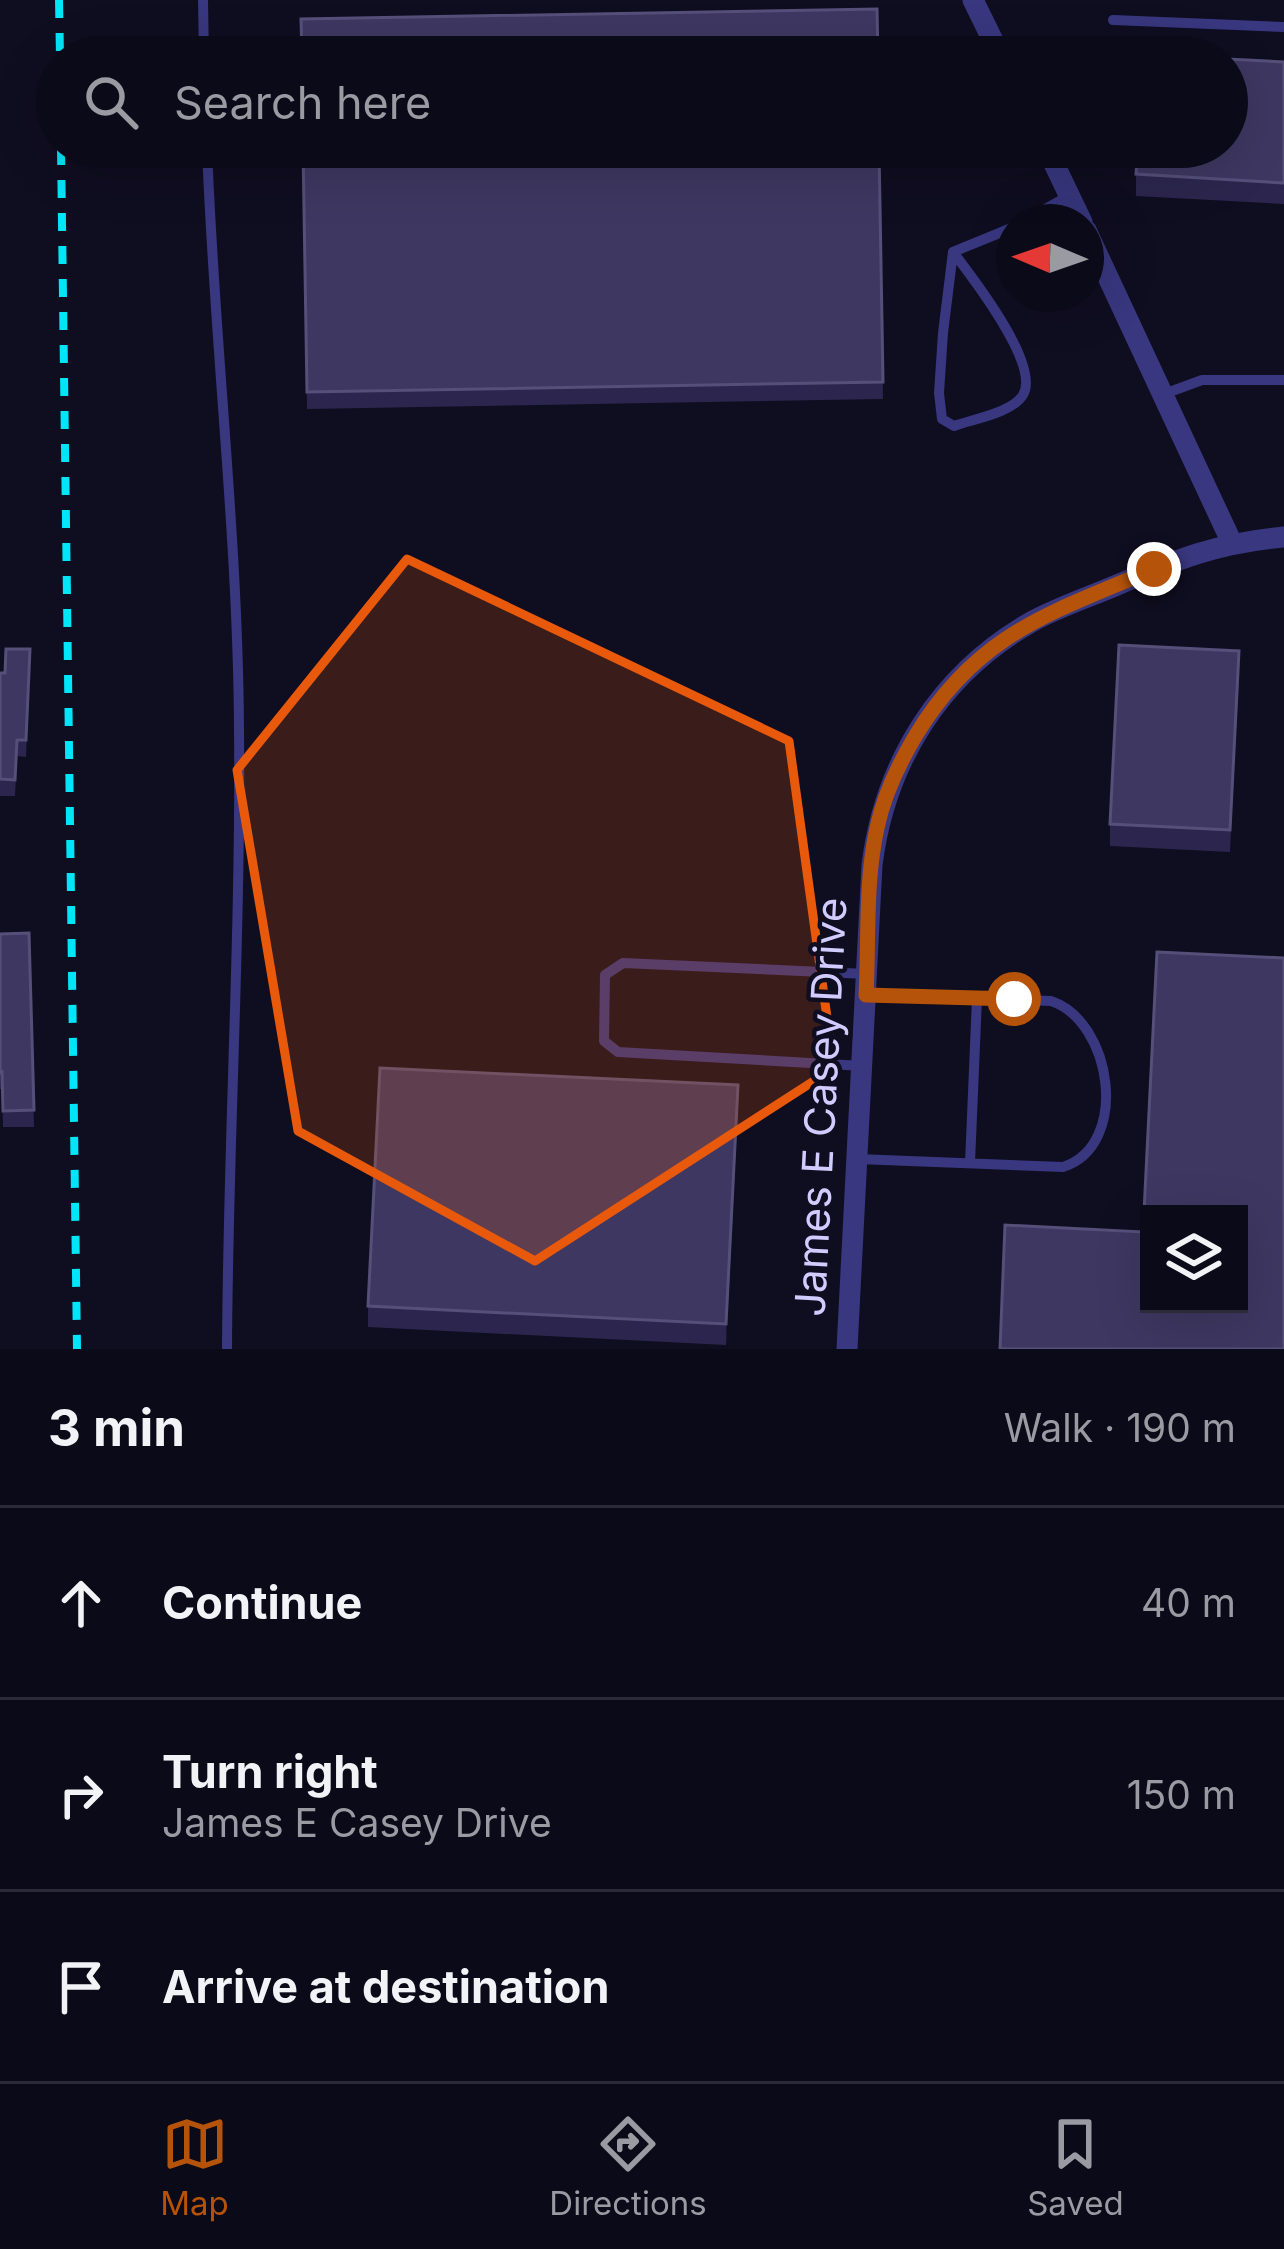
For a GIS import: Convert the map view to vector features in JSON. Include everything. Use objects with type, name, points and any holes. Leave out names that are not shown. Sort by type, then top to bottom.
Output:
[{"type":"street","points":[[973,0],[991,36]]},
{"type":"street","points":[[1056,168],[1074,204]]},
{"type":"street","points":[[1104,269],[1231,541]]},
{"type":"street","name":"James E Casey Drive","points":[[847,1349],[872,865],[889,786],[927,717],[959,674],[996,644],[1036,619],[1193,552],[1231,541],[1284,537]]},
{"type":"lane","points":[[203,0],[204,36]]},
{"type":"lane","points":[[1113,20],[1284,27]]},
{"type":"lane","points":[[208,168],[233,520],[239,726],[227,1349]]},
{"type":"lane","points":[[1054,204],[1070,195]]},
{"type":"lane","points":[[953,253],[996,234]]},
{"type":"lane","points":[[953,253],[998,310],[1026,378],[1025,393],[1013,405],[954,426],[942,419],[939,393],[953,253]]},
{"type":"lane","points":[[1162,394],[1202,380],[1284,380]]},
{"type":"lane","points":[[858,1159],[1063,1167],[1073,1163],[1095,1140],[1105,1118],[1107,1094],[1096,1050],[1076,1016],[1062,1004],[623,963],[605,975],[604,1042],[618,1052],[863,1066]]},
{"type":"lane","points":[[970,1163],[977,998]]},
{"type":"highlighted area","points":[[407,559],[789,741],[834,1068],[535,1261],[298,1131],[237,770]]},
{"type":"building","points":[[877,9],[878,36],[301,36],[301,19]]},
{"type":"building","points":[[1248,60],[1284,62],[1284,183],[1136,174],[1136,168],[1248,168]]},
{"type":"building","points":[[303,168],[879,168],[883,382],[307,392]]},
{"type":"building","points":[[1119,645],[1239,651],[1230,830],[1110,824]]},
{"type":"building","points":[[6,649],[30,649],[26,740],[17,740],[15,780],[0,779],[0,673],[5,673]]},
{"type":"building","points":[[29,933],[34,1110],[3,1111],[0,934]]},
{"type":"building","points":[[1157,952],[1284,958],[1284,1349],[1000,1349],[1005,1225],[1140,1232],[1140,1313],[1248,1313],[1248,1205],[1144,1205]]},
{"type":"building","points":[[380,1068],[738,1085],[726,1324],[368,1306]]},
{"type":"railway","points":[[59,0],[60,36]]},
{"type":"railway","points":[[61,168],[77,1349]]},
{"type":"route","points":[[1014,999],[866,995],[872,865],[889,786],[927,717],[959,674],[1036,619],[1154,569]]}]
